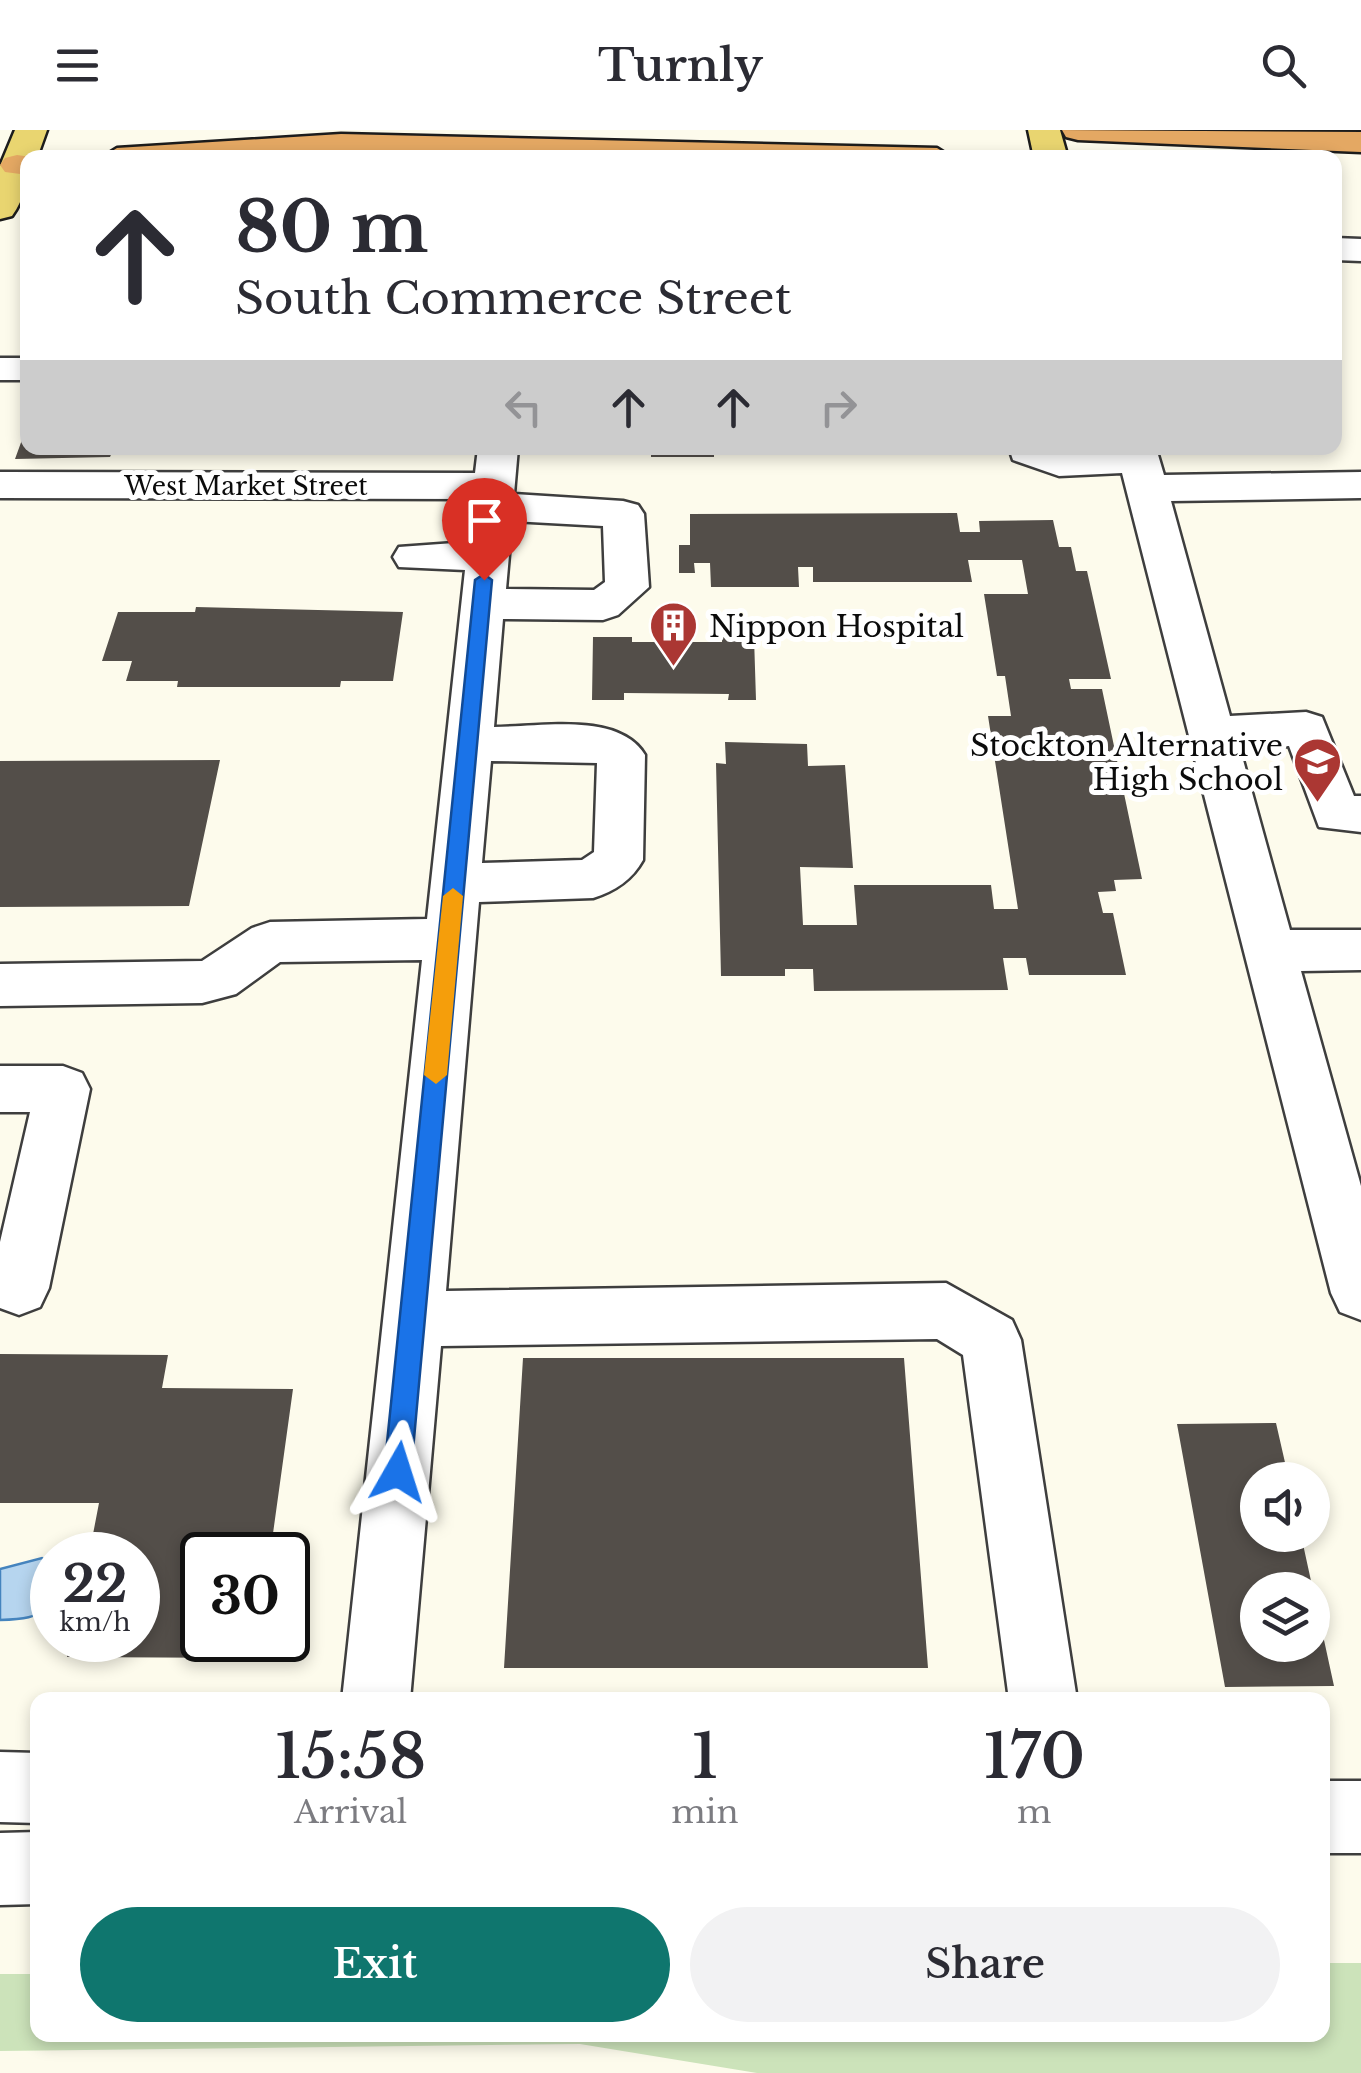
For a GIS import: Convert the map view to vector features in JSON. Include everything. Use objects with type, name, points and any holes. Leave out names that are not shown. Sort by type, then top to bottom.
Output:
[{"type":"highway","points":[[1078,130],[1151,145],[1205,150]]},
{"type":"highway","points":[[1114,150],[1151,145],[1361,142]]},
{"type":"highway","points":[[224,150],[305,144],[575,150]]},
{"type":"main road","points":[[0,209],[18,165]]},
{"type":"street","points":[[1037,455],[1058,463],[1141,465],[1361,485]]},
{"type":"street","points":[[1141,465],[1361,1292]]},
{"type":"street","name":"West Market Street","points":[[0,486],[198,467],[494,480],[622,514],[626,587],[603,605],[481,604]]},
{"type":"street","points":[[377,1692],[494,480]]},
{"type":"street","points":[[414,557],[486,556]]},
{"type":"street","points":[[1213,733],[1306,730],[1336,814],[1361,814]]},
{"type":"street","points":[[454,883],[593,879],[618,860],[621,755],[616,748],[603,744],[468,744]]},
{"type":"street","points":[[0,985],[202,982],[218,979],[270,942],[447,954]]},
{"type":"street","points":[[1269,945],[1361,950]]},
{"type":"street","points":[[0,1089],[62,1089],[19,1288]]},
{"type":"street","points":[[412,1320],[946,1311],[990,1340],[1042,1692]]},
{"type":"street","points":[[0,1787],[30,1788]]},
{"type":"street","points":[[1330,1818],[1361,1817]]},
{"type":"street","points":[[0,1869],[30,1868]]},
{"type":"green space","points":[[1330,1963],[1361,1963],[1361,2073],[757,2073],[580,2044],[0,2051],[0,1974],[30,1974],[30,2042],[1330,2042]]},
{"type":"water","points":[[30,1561],[30,1617],[0,1620],[0,1569]]},
{"type":"building","points":[[20,445],[20,455],[111,455],[110,457],[15,459]]},
{"type":"building","points":[[651,455],[714,455],[714,457]]},
{"type":"building","points":[[957,513],[960,532],[980,532],[979,521],[1053,520],[1059,547],[1071,547],[1076,571],[1087,571],[1111,679],[1069,679],[1071,689],[1102,689],[1142,879],[1114,880],[1116,891],[1098,892],[1103,913],[1113,913],[1126,975],[1029,975],[1026,958],[1003,958],[1008,990],[814,991],[813,969],[785,969],[785,976],[721,976],[716,763],[726,764],[725,742],[807,744],[808,766],[845,765],[853,868],[800,867],[803,925],[857,925],[854,885],[991,885],[994,909],[1018,909],[988,716],[1011,716],[1005,676],[997,676],[984,594],[1028,594],[1022,560],[968,560],[972,582],[813,582],[813,567],[798,567],[799,587],[711,587],[710,563],[694,563],[695,573],[679,573],[679,545],[690,545],[690,514]]},
{"type":"building","points":[[196,607],[403,612],[393,681],[341,681],[340,687],[177,687],[178,681],[126,681],[132,661],[102,661],[118,612],[195,612]]},
{"type":"building","name":"Nippon Hospital","points":[[593,637],[632,637],[632,642],[722,642],[722,637],[754,637],[756,700],[728,700],[729,694],[624,693],[624,700],[592,700]]},
{"type":"building","points":[[220,760],[189,906],[0,907],[0,761]]},
{"type":"building","points":[[0,1354],[168,1355],[162,1388],[293,1389],[273,1532],[180,1532],[180,1658],[160,1657],[160,1532],[93,1532],[99,1503],[0,1503]]},
{"type":"building","points":[[523,1358],[904,1358],[928,1668],[504,1668]]},
{"type":"building","points":[[1276,1423],[1285,1462],[1240,1462],[1240,1552],[1305,1552],[1309,1572],[1240,1572],[1240,1662],[1329,1662],[1334,1686],[1225,1687],[1177,1424]]},
{"type":"slow traffic","points":[[436,1075],[453,896]]},
{"type":"place","name":"Nippon Hospital","points":[[674,668]]},
{"type":"place","name":"Stockton Alternative High School","points":[[1318,804]]},
{"type":"route","points":[[398,1472],[484,580]]}]
